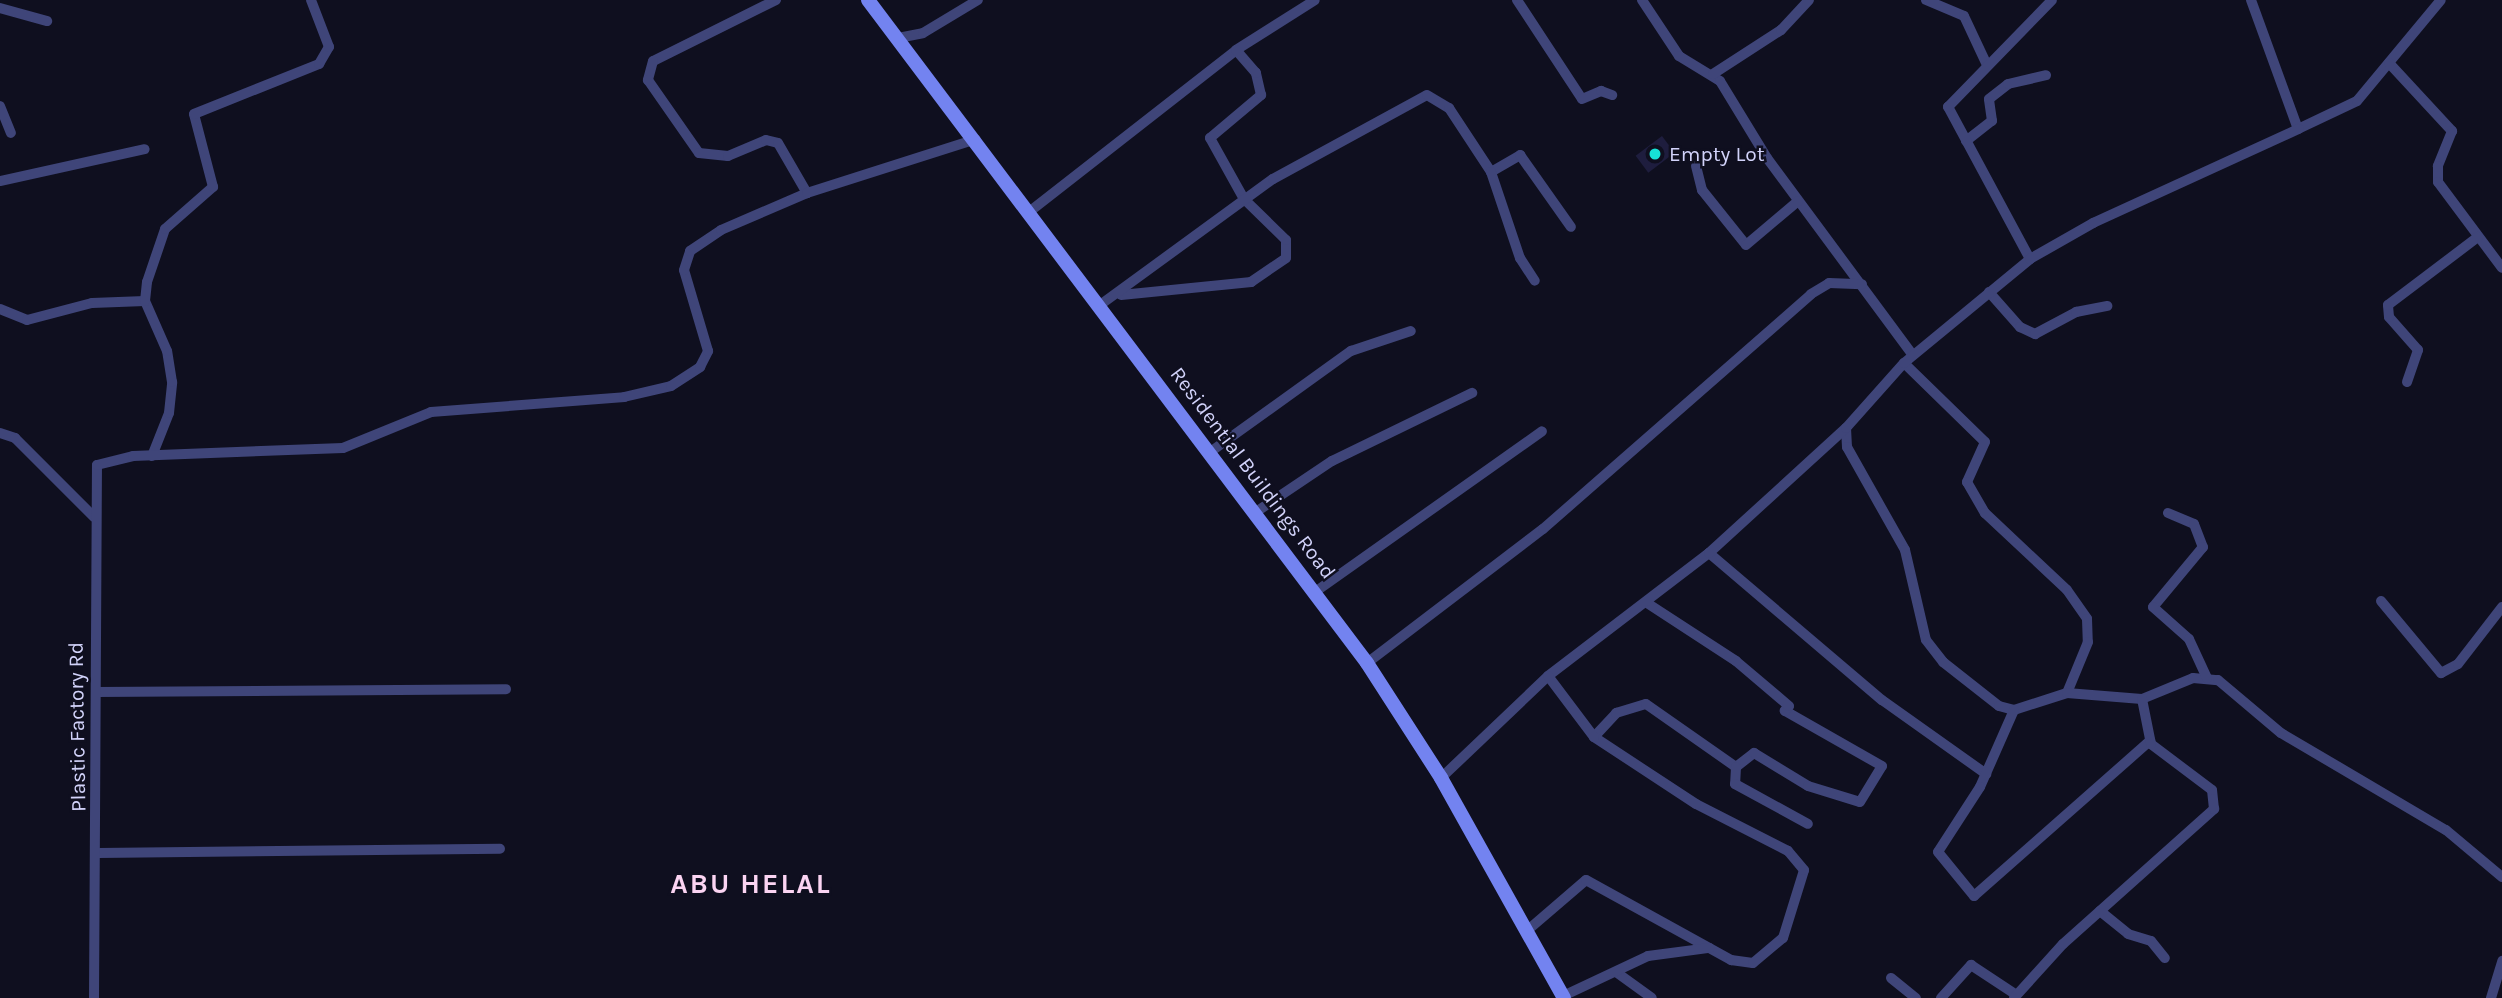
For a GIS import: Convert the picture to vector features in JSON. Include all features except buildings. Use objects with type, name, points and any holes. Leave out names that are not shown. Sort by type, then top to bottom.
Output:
[{"type":"main road","name":"Residential Buildings Road","points":[[868,0],[1213,450],[1367,663],[1441,778],[1529,929],[1563,997]]},
{"type":"street","points":[[311,0],[329,47],[319,64],[194,114],[213,187],[165,229],[145,301],[167,351],[172,382],[152,456],[343,448],[431,412],[624,397],[682,382],[708,351],[684,270],[690,251],[721,230],[807,193],[976,139]]},
{"type":"street","points":[[776,0],[653,61],[648,80],[698,153],[728,156],[765,141],[778,143],[807,193]]},
{"type":"street","points":[[898,38],[923,33],[978,0]]},
{"type":"street","points":[[1029,212],[1236,50],[1315,0]]},
{"type":"street","points":[[1517,0],[1580,97],[1604,91],[1612,95]]},
{"type":"street","points":[[1642,0],[1679,56],[1713,74],[1798,201],[1862,284],[1908,359],[1985,442],[1967,482],[1985,513],[2067,590],[2087,619],[2088,642],[2067,693]]},
{"type":"street","points":[[1713,74],[1780,30],[1809,0]]},
{"type":"street","points":[[1926,0],[1964,16],[1987,65]]},
{"type":"street","points":[[2030,259],[1948,107],[2052,0]]},
{"type":"street","points":[[2251,0],[2298,129]]},
{"type":"street","points":[[1441,778],[1548,676],[1709,553],[1846,428],[1908,359],[2030,259],[2093,223],[2346,109],[2389,64],[2441,0]]},
{"type":"street","points":[[0,8],[47,21]]},
{"type":"street","points":[[1121,295],[1233,285],[1275,270],[1288,243],[1265,213],[1244,199],[1210,138],[1261,95],[1256,73],[1236,50]]},
{"type":"street","points":[[2389,64],[2452,131],[2438,166],[2438,183],[2502,268]]},
{"type":"street","points":[[1966,141],[1992,121],[1989,99],[2008,84],[2046,75]]},
{"type":"street","points":[[1100,305],[1121,295],[1244,199],[1427,95],[1449,108],[1491,172],[1520,258],[1535,281]]},
{"type":"street","points":[[0,106],[11,133]]},
{"type":"street","points":[[0,181],[145,149]]},
{"type":"street","points":[[1491,172],[1517,155],[1523,157],[1571,227]]},
{"type":"street","points":[[1696,166],[1702,190],[1745,245],[1798,201]]},
{"type":"street","points":[[2407,382],[2418,350],[2389,317],[2388,305],[2478,237]]},
{"type":"street","points":[[1367,663],[1544,529],[1811,294],[1829,283],[1862,284]]},
{"type":"street","points":[[1989,292],[2020,327],[2035,334],[2076,312],[2107,306]]},
{"type":"street","points":[[0,309],[27,320],[92,303],[145,301]]},
{"type":"street","points":[[1213,450],[1351,351],[1411,331]]},
{"type":"street","points":[[1256,512],[1332,461],[1472,393]]},
{"type":"street","points":[[1846,428],[1847,447],[1905,550],[1926,640],[1982,694],[2014,710],[2067,693],[2142,699],[2207,678]]},
{"type":"street","points":[[1315,592],[1542,431]]},
{"type":"street","points":[[0,433],[15,438],[94,517]]},
{"type":"street","name":"Plastic Factory Rd","points":[[96,998],[98,853],[94,517],[97,465],[106,460],[152,456]]},
{"type":"street","points":[[2168,513],[2193,524],[2203,547],[2153,607],[2189,639],[2207,678],[2281,733],[2446,830],[2502,877]]},
{"type":"street","points":[[1709,553],[1882,700],[1986,774]]},
{"type":"street","points":[[2381,601],[2441,673],[2458,664],[2502,607]]},
{"type":"street","points":[[1647,603],[1735,662],[1789,706],[1785,711],[1882,766],[1860,802],[1808,786],[1754,752],[1736,767],[1735,784],[1808,824]]},
{"type":"street","points":[[1529,929],[1586,880],[1741,964],[1773,949],[1783,937],[1804,864],[1696,804],[1594,737],[1548,676]]},
{"type":"street","points":[[96,692],[506,689]]},
{"type":"street","points":[[1941,998],[1971,965],[2015,996],[2100,911],[2216,803],[2212,790],[2150,741],[2142,699]]},
{"type":"street","points":[[1594,737],[1615,713],[1646,705],[1736,767]]},
{"type":"street","points":[[2014,710],[1986,774],[1937,852],[1974,896],[2150,741]]},
{"type":"street","points":[[98,853],[500,849]]},
{"type":"street","points":[[2100,911],[2128,934],[2151,941],[2165,958]]},
{"type":"street","points":[[1563,997],[1664,952],[1709,948]]},
{"type":"street","points":[[2491,998],[2502,961]]},
{"type":"street","points":[[1616,972],[1653,998]]},
{"type":"street","points":[[1891,978],[1916,998]]},
{"type":"place","name":"Empty Lot","points":[[1655,154]]},
{"type":"district","name":"ABU HELAL","points":[[751,884]]}]
